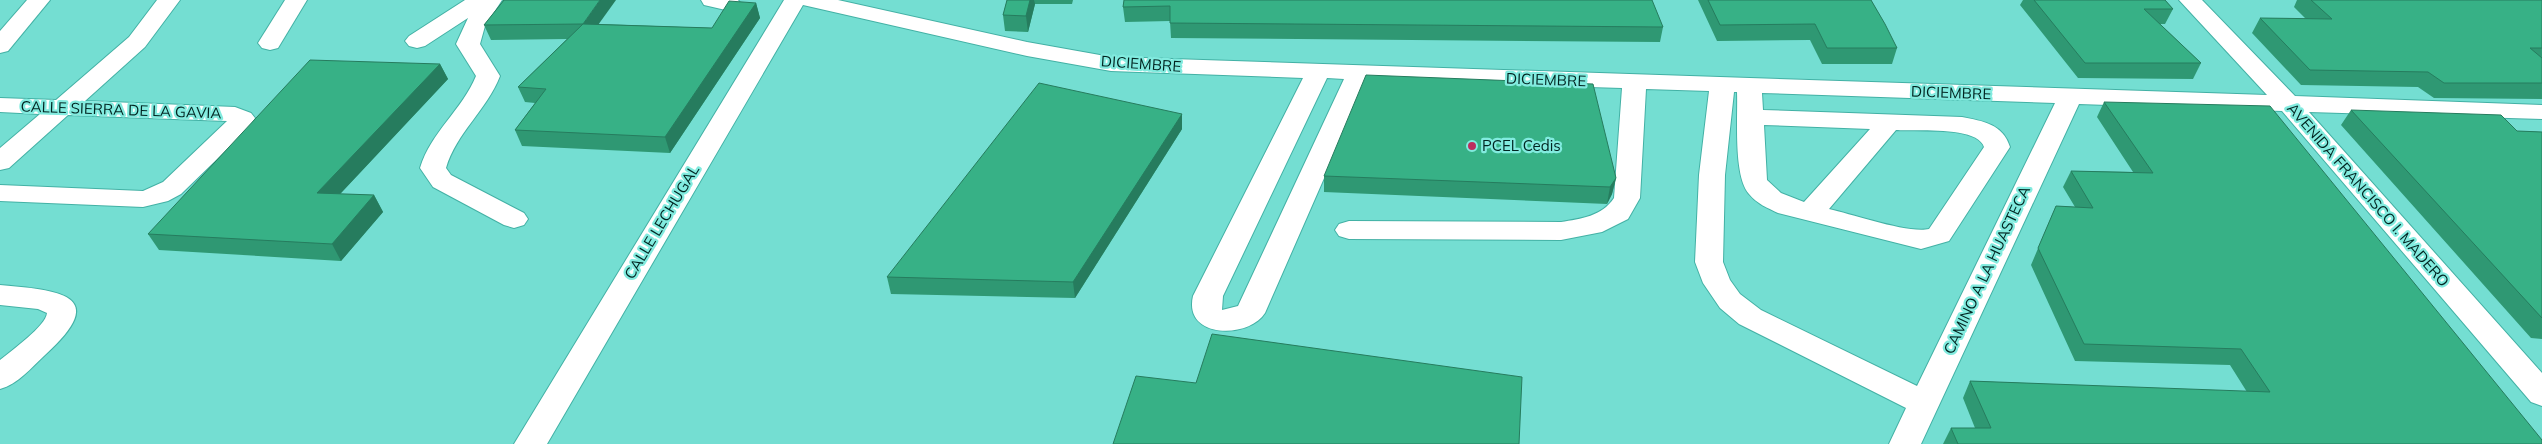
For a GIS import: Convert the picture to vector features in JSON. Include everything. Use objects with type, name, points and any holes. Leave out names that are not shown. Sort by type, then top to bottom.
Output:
[{"type":"street","points":[[3,38],[39,0]]},
{"type":"street","points":[[0,162],[64,108],[137,42],[169,0]]},
{"type":"street","points":[[270,42],[296,0]]},
{"type":"street","points":[[417,41],[480,0]]},
{"type":"street","points":[[491,0],[474,26],[468,44],[488,76],[484,89],[446,135],[436,154],[433,168],[442,181],[514,219]]},
{"type":"street","name":"CALLE LECHUGAL","points":[[530,444],[795,0]]},
{"type":"street","name":"DICIEMBRE","points":[[808,0],[1026,49],[1111,64],[1358,74],[2542,112]]},
{"type":"street","name":"AVENIDA FRANCISCO I. MADERO","points":[[2190,0],[2290,104],[2542,394]]},
{"type":"street","points":[[1318,72],[1208,296],[1205,304],[1206,311],[1209,316],[1216,320],[1242,318],[1250,313],[1358,74]]},
{"type":"street","points":[[1349,230],[1561,231],[1592,226],[1618,213],[1627,198],[1632,102],[1635,83]]},
{"type":"street","points":[[1736,86],[1752,117],[1754,180],[1759,189],[1771,199],[1810,213],[1906,238],[1921,240],[1939,235],[1997,147],[1996,140],[1989,132],[1962,125],[1752,117]]},
{"type":"street","points":[[1736,86],[1712,175],[1709,262],[1717,283],[1730,301],[1750,317],[1924,403]]},
{"type":"street","name":"CAMINO A LA HUASTECA","points":[[1905,444],[2070,97]]},
{"type":"street","name":"CALLE SIERRA DE LA GAVIA","points":[[0,105],[235,114],[242,118],[239,124],[172,188],[160,195],[143,199],[0,193]]},
{"type":"street","points":[[1810,213],[1889,123]]},
{"type":"street","points":[[0,295],[44,300],[62,308],[61,320],[42,341],[0,378]]},
{"type":"building","points":[[504,0],[600,0],[583,24],[484,25]]},
{"type":"building","points":[[1007,0],[1030,0],[1026,16],[1003,15]]},
{"type":"building","points":[[1124,0],[1652,0],[1663,27],[1170,23],[1170,6],[1123,7]]},
{"type":"building","points":[[1708,0],[1871,0],[1897,48],[1827,48],[1815,24],[1720,25]]},
{"type":"building","points":[[2034,0],[2165,0],[2173,9],[2144,9],[2201,63],[2085,63]]},
{"type":"building","points":[[2311,0],[2542,0],[2542,48],[2530,48],[2542,58],[2542,83],[2444,83],[2428,72],[2310,70],[2260,18],[2332,19]]},
{"type":"building","points":[[729,1],[756,3],[665,137],[515,130],[546,89],[518,87],[583,24],[712,28]]},
{"type":"building","points":[[310,60],[440,64],[317,193],[374,195],[332,244],[148,234]]},
{"type":"building","name":"PCEL Cedis","points":[[1366,75],[1593,84],[1616,178],[1610,187],[1324,176]]},
{"type":"building","points":[[1039,83],[1182,114],[1073,282],[887,277]]},
{"type":"building","points":[[2104,102],[2270,106],[2542,440],[2542,444],[1958,444],[1951,428],[1991,428],[1970,381],[2270,392],[2241,349],[2084,344],[2038,248],[2056,206],[2093,208],[2071,171],[2153,173]]},
{"type":"building","points":[[2351,110],[2501,115],[2517,131],[2542,132],[2542,318]]},
{"type":"building","points":[[1212,334],[1522,377],[1519,444],[1113,444],[1136,376],[1196,383]]},
{"type":"place","name":"PCEL Cedis","points":[[1472,146]]}]
